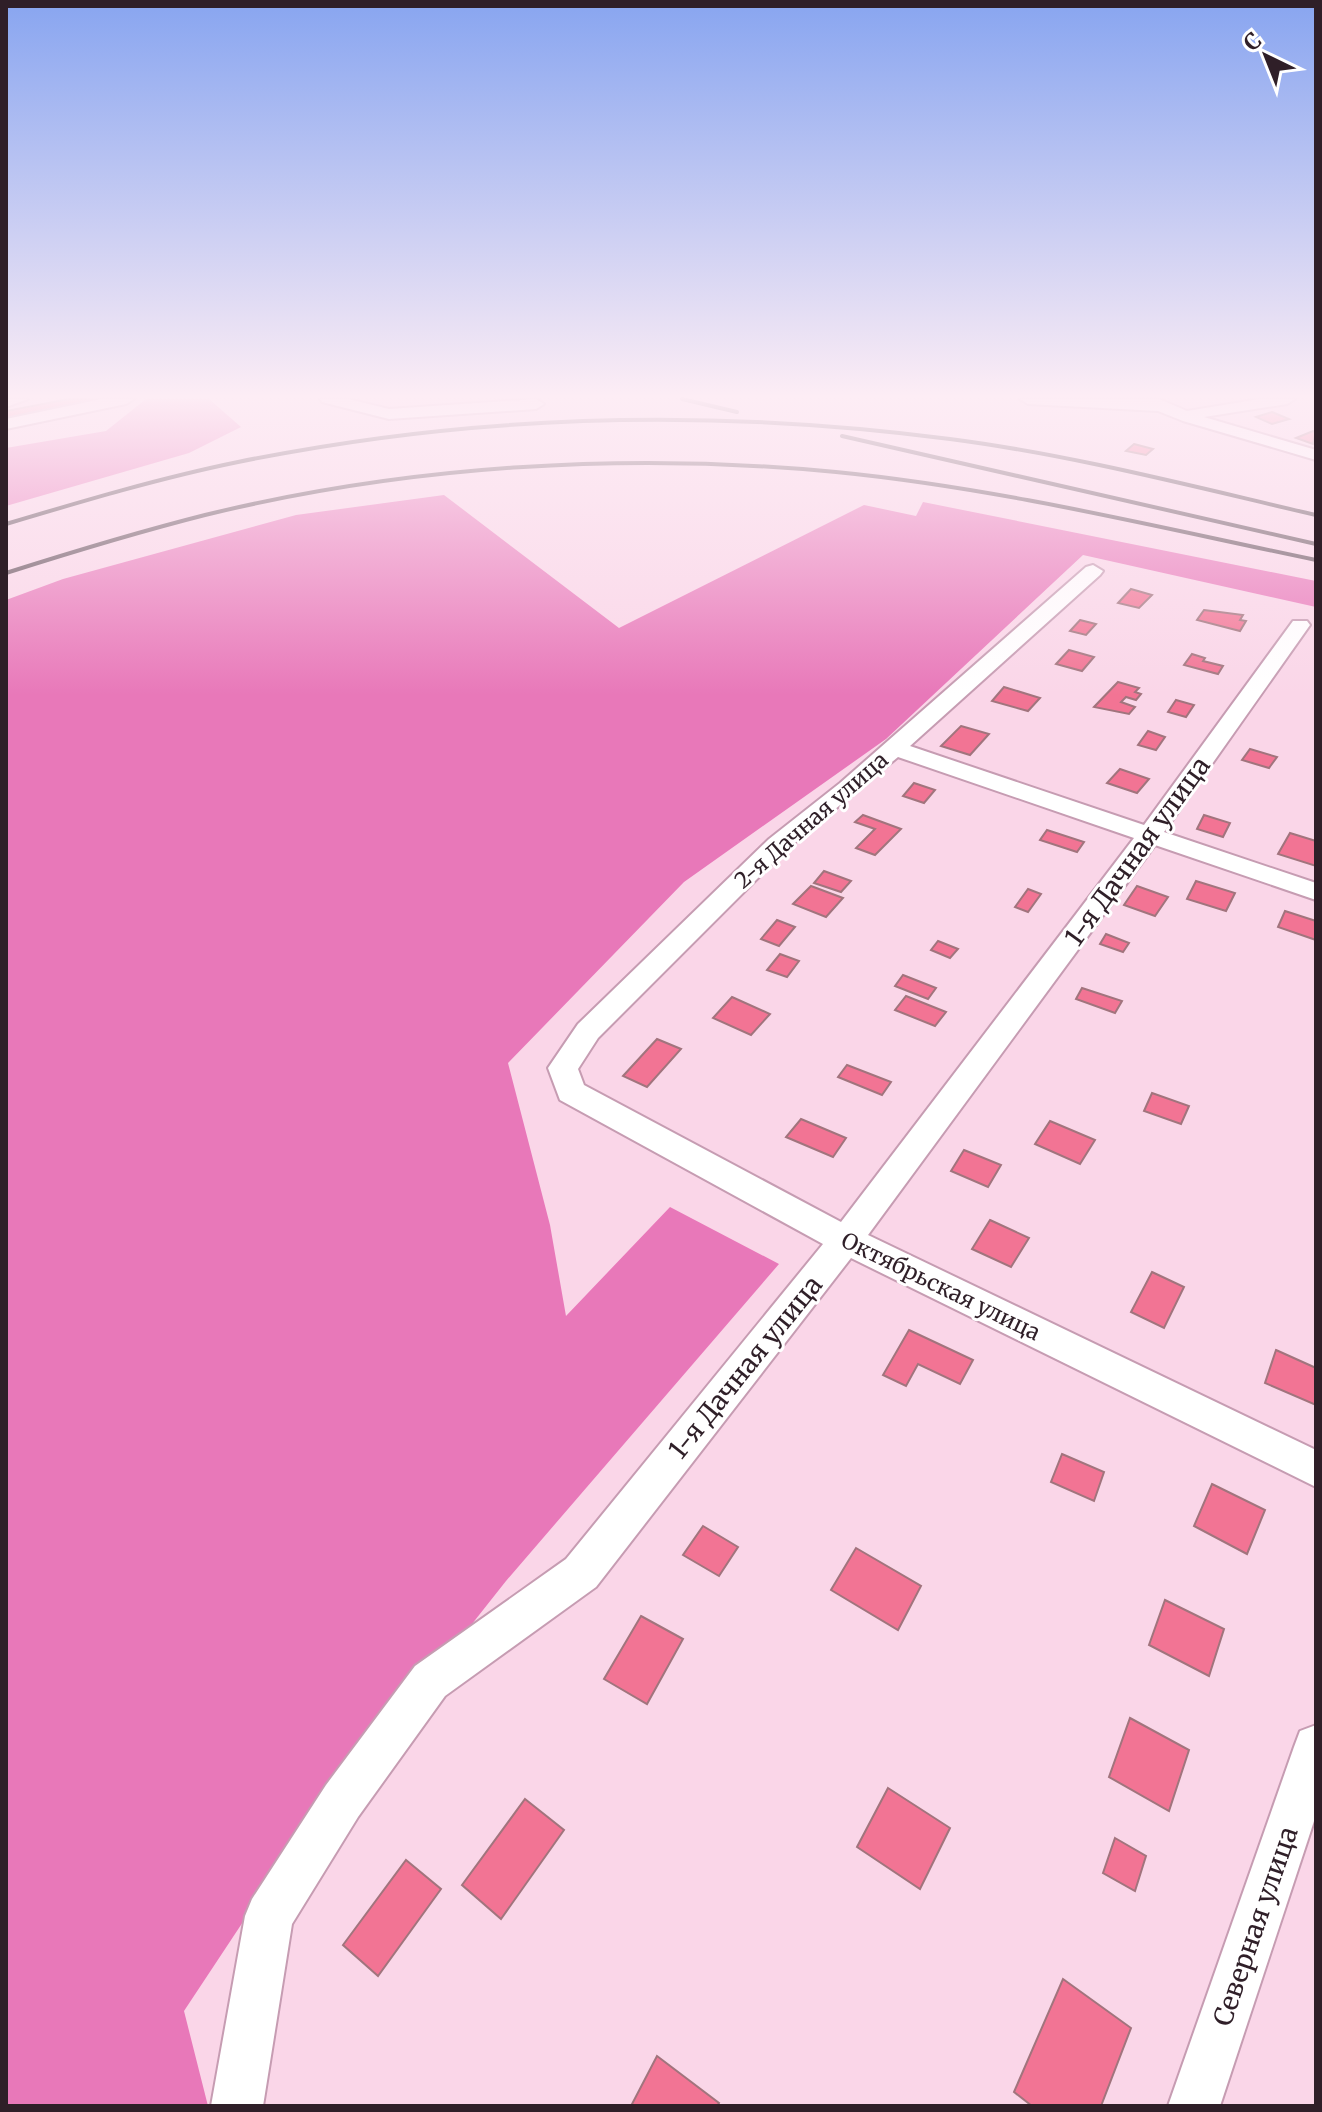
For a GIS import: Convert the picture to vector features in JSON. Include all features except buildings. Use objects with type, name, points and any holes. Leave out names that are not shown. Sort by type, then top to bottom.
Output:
[{"type":"street","name":"2-я Дачная улица","points":[[571,1092],[563,1068],[588,1031],[778,844],[894,748],[1093,571]]},
{"type":"street","name":"1-я Дачная улица","points":[[237,2106],[269,1916],[342,1801],[430,1681],[581,1573],[846,1240],[1148,837],[1300,625]]},
{"type":"street","points":[[894,748],[1316,892]]},
{"type":"street","name":"Октябрьская улица","points":[[571,1092],[846,1240],[1316,1469]]},
{"type":"street","name":"Северная улица","points":[[1194,2106],[1316,1747]]},
{"type":"shaded area","points":[[6,498],[35,498],[6,506]]},
{"type":"shaded area","points":[[425,498],[447,498],[619,628],[864,505],[916,516],[923,502],[1316,581],[1316,607],[1083,555],[886,739],[684,882],[508,1063],[550,1225],[566,1316],[670,1207],[779,1264],[506,1581],[278,1869],[184,2011],[208,2106],[6,2106],[6,600],[63,579],[296,515]]},
{"type":"railway","points":[[6,524],[95,498]]},
{"type":"railway","points":[[6,573],[155,528],[284,498]]},
{"type":"railway","points":[[1009,498],[1316,560]]},
{"type":"railway","points":[[1112,498],[1316,544]]},
{"type":"railway","points":[[1242,498],[1316,515]]}]
